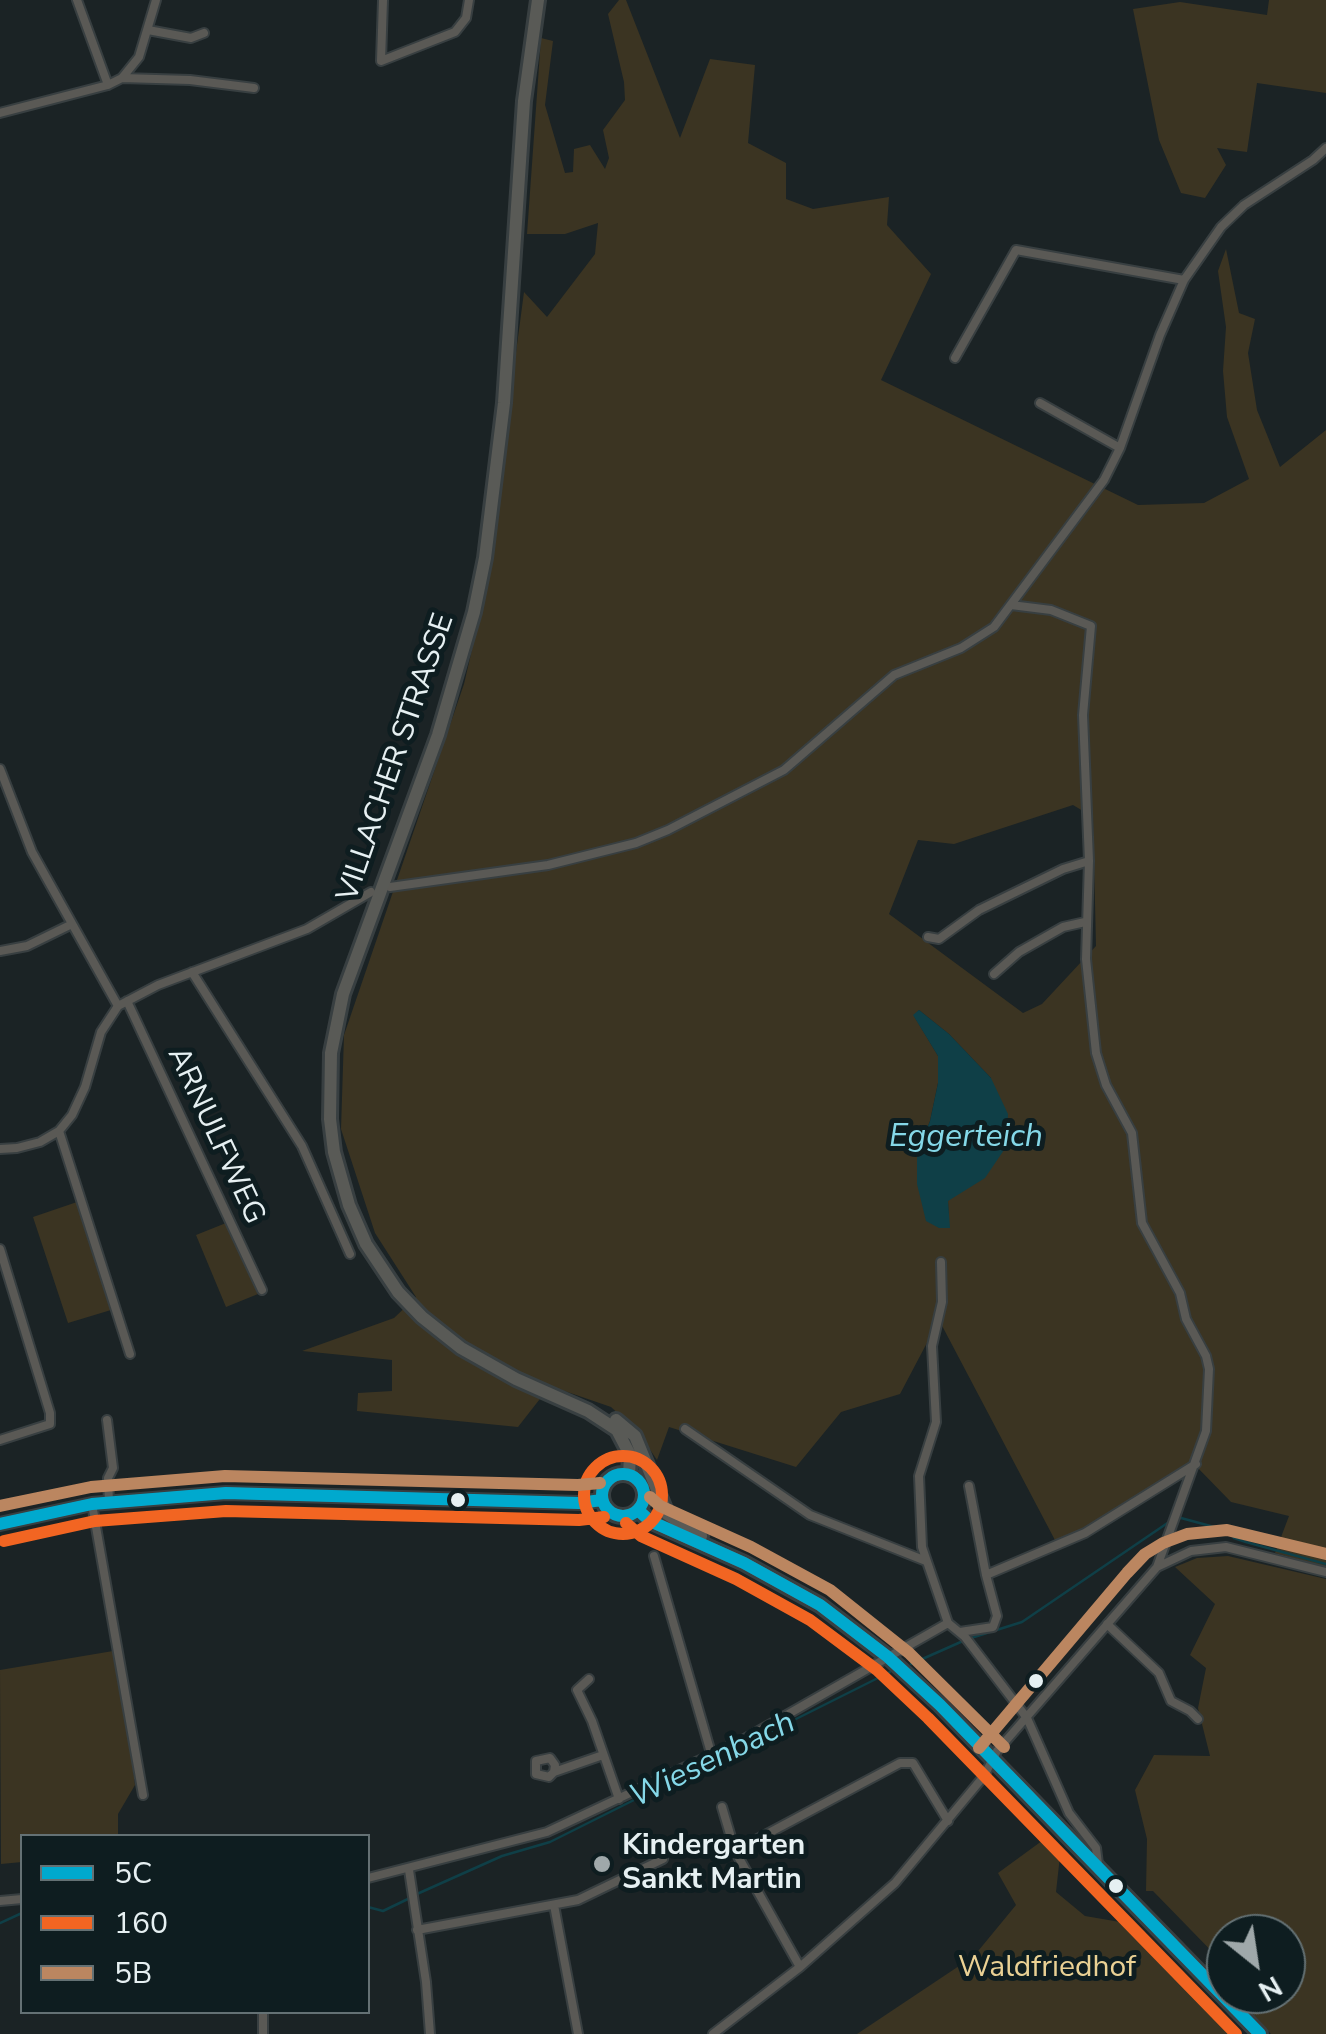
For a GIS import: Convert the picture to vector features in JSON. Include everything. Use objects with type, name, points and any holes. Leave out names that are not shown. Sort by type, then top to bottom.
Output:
[{"type":"main road","name":"VILLACHER STRASSE","points":[[538,0],[523,117],[503,420],[485,558],[474,612],[438,735],[343,994],[335,1024],[329,1082],[334,1152],[341,1180],[358,1226],[382,1271],[422,1317],[490,1366],[588,1411]]},
{"type":"main road","points":[[629,1475],[610,1479],[603,1487],[602,1500],[608,1512],[618,1516],[638,1510],[644,1500],[643,1489],[629,1475],[630,1455],[625,1441],[617,1430],[588,1411],[595,1407],[635,1436],[667,1514],[713,1548]]},
{"type":"main road","points":[[0,1524],[92,1504],[226,1493],[602,1500]]},
{"type":"main road","points":[[638,1510],[650,1521],[713,1548],[820,1605],[888,1657],[1260,2034]]},
{"type":"street","points":[[77,0],[108,85]]},
{"type":"street","points":[[0,113],[122,78],[139,57],[156,0]]},
{"type":"street","points":[[383,0],[381,61],[455,32],[466,18],[470,0]]},
{"type":"street","points":[[148,30],[191,38],[204,33]]},
{"type":"street","points":[[122,78],[190,80],[254,88]]},
{"type":"street","points":[[390,887],[548,865],[636,843],[668,830],[784,770],[894,674],[961,648],[994,627],[1104,480],[1184,280],[1221,227],[1244,205],[1326,148]]},
{"type":"street","points":[[955,358],[1016,250],[1184,280]]},
{"type":"street","points":[[1040,403],[1120,448]]},
{"type":"street","points":[[713,2034],[800,1967],[895,1883],[948,1822],[992,1760],[1157,1566],[1206,1431],[1206,1356],[1186,1319],[1180,1293],[1142,1224],[1132,1133],[1106,1085],[1096,1053],[1086,959],[1089,862],[1083,715],[1091,626],[1051,610],[1011,604]]},
{"type":"street","points":[[0,769],[32,852],[118,1006]]},
{"type":"street","points":[[928,937],[939,939],[979,910],[1062,869],[1089,862]]},
{"type":"street","points":[[0,1148],[40,1142],[59,1130],[72,1115],[100,1032],[118,1006],[192,972],[307,928],[370,892]]},
{"type":"street","points":[[994,974],[1019,952],[1064,927],[1086,922]]},
{"type":"street","points":[[0,951],[27,946],[70,924]]},
{"type":"street","points":[[192,972],[302,1146],[350,1254]]},
{"type":"street","name":"ARNULFWEG","points":[[127,1000],[262,1290]]},
{"type":"street","points":[[59,1130],[130,1354]]},
{"type":"street","points":[[0,1249],[50,1414],[50,1424],[0,1440]]},
{"type":"street","points":[[941,1262],[942,1302],[932,1346],[936,1422],[919,1476],[922,1547],[948,1623],[965,1637],[1027,1718],[1070,1812],[1096,1848],[1098,1868]]},
{"type":"street","points":[[107,1420],[113,1468],[108,1478],[109,1503]]},
{"type":"street","points":[[685,1428],[810,1516],[926,1561]]},
{"type":"street","points":[[986,1575],[1085,1533],[1196,1464]]},
{"type":"street","points":[[965,1637],[992,1627],[996,1616],[969,1486]]},
{"type":"street","points":[[92,1504],[143,1795]]},
{"type":"street","points":[[1157,1566],[1191,1551],[1226,1547],[1326,1572]]},
{"type":"street","points":[[654,1556],[712,1753]]},
{"type":"street","points":[[370,1878],[547,1832],[620,1800],[740,1741],[948,1623]]},
{"type":"street","points":[[1108,1624],[1159,1673],[1171,1701],[1198,1720]]},
{"type":"street","points":[[588,1679],[578,1690],[620,1800]]},
{"type":"street","points":[[554,1772],[604,1755]]},
{"type":"street","points":[[735,1851],[900,1763],[913,1764],[948,1822]]},
{"type":"street","points":[[722,1807],[735,1851],[800,1967]]},
{"type":"street","points":[[417,1930],[578,1900],[663,1859]]},
{"type":"street","points":[[409,1870],[430,2034]]},
{"type":"street","points":[[554,1904],[578,2034]]},
{"type":"green space","points":[[619,0],[626,0],[680,138],[710,59],[755,65],[748,143],[786,163],[786,199],[813,209],[889,197],[887,225],[931,274],[881,380],[1138,505],[1204,503],[1249,479],[1227,417],[1223,371],[1226,327],[1218,271],[1226,249],[1239,313],[1255,319],[1248,353],[1257,410],[1280,467],[1326,430],[1326,1567],[1275,1553],[1289,1516],[1231,1502],[1195,1465],[1084,1532],[1056,1542],[939,1320],[900,1394],[841,1412],[796,1467],[669,1427],[657,1460],[638,1432],[611,1407],[550,1386],[518,1427],[357,1411],[358,1393],[392,1391],[392,1360],[302,1351],[394,1318],[416,1297],[375,1233],[341,1129],[344,1035],[464,684],[483,602],[524,292],[547,317],[595,254],[598,223],[565,234],[527,234],[541,38],[553,41],[545,105],[565,173],[573,172],[574,149],[590,145],[605,169],[609,158],[603,130],[625,100],[608,14]],"holes":[[[1073,805],[1093,817],[1096,946],[1042,1004],[1023,1013],[889,914],[918,840],[954,844]],[[919,1010],[949,1034],[991,1078],[948,1201],[949,1228],[939,1228],[917,1153],[930,1121],[938,1083],[938,1056],[914,1016]]]},
{"type":"green space","points":[[1269,0],[1326,0],[1326,93],[1257,83],[1247,152],[1217,148],[1226,165],[1205,198],[1181,193],[1159,140],[1133,9],[1180,2],[1267,15]]},
{"type":"green space","points":[[77,1202],[111,1310],[68,1323],[33,1217]]},
{"type":"green space","points":[[226,1223],[258,1294],[226,1307],[196,1235]]},
{"type":"green space","points":[[1228,1556],[1326,1579],[1326,2034],[1271,2034],[1251,2014],[1306,2014],[1306,1914],[1206,1914],[1206,1945],[1153,1891],[1146,1891],[1147,1839],[1135,1790],[1154,1755],[1210,1756],[1198,1708],[1206,1668],[1190,1655],[1215,1604],[1175,1567],[1197,1558]]},
{"type":"green space","points":[[119,1650],[135,1785],[118,1814],[118,1834],[20,1834],[20,1862],[1,1864],[0,1670]]},
{"type":"green space","name":"Waldfriedhof","points":[[1050,1835],[1061,1847],[1056,1892],[1085,1916],[1120,1922],[1130,1917],[1206,1997],[1206,2014],[1222,2014],[1241,2034],[857,2034],[974,1956],[1016,1905],[998,1873]]},
{"type":"water","name":"Eggerteich","points":[[919,1010],[949,1034],[991,1078],[1008,1114],[1006,1147],[985,1178],[948,1201],[950,1228],[939,1228],[926,1221],[917,1184],[917,1153],[930,1121],[938,1083],[938,1056],[913,1015]]},
{"type":"waterway","name":"Wiesenbach","points":[[1177,1520],[1229,1531],[1234,1538],[1326,1564]]},
{"type":"waterway","name":"Wiesenbach","points":[[971,1638],[1022,1622],[1169,1522]]},
{"type":"waterway","name":"Wiesenbach","points":[[911,1664],[963,1641]]},
{"type":"waterway","name":"Wiesenbach","points":[[417,1894],[502,1856],[550,1842],[890,1672]]},
{"type":"waterway","name":"Wiesenbach","points":[[370,1908],[383,1911],[410,1898]]},
{"type":"waterway","name":"Wiesenbach","points":[[0,1923],[20,1914]]},
{"type":"transit line","name":"160","points":[[623,1456],[638,1459],[650,1468],[659,1480],[662,1495],[659,1510],[650,1522],[638,1531],[623,1534],[608,1531],[596,1522],[587,1510],[584,1495],[587,1480],[596,1468],[608,1459],[623,1456]]},
{"type":"transit line","name":"5C","points":[[623,1474],[638,1480],[644,1495],[638,1510],[623,1516],[608,1510],[602,1495],[608,1480],[623,1474]]},
{"type":"transit line","name":"5B","points":[[0,1506],[91,1487],[225,1476],[600,1483]]},
{"type":"transit line","name":"5C","points":[[0,1524],[92,1504],[226,1493],[579,1503],[602,1500]]},
{"type":"transit line","name":"5B","points":[[650,1497],[660,1506],[751,1547],[830,1590],[909,1653],[1004,1747]]},
{"type":"transit line","name":"5C","points":[[638,1510],[650,1521],[744,1563],[820,1605],[888,1657],[940,1705],[1260,2034]]},
{"type":"transit line","name":"160","points":[[4,1541],[95,1521],[226,1511],[579,1520],[604,1517]]},
{"type":"transit line","name":"160","points":[[626,1523],[641,1536],[736,1579],[810,1620],[877,1670],[1236,2034]]},
{"type":"transit line","name":"5B","points":[[979,1748],[1127,1573],[1145,1554],[1163,1543],[1187,1534],[1227,1530],[1326,1554]]},
{"type":"place","name":"Kindergarten Sankt Martin","points":[[602,1864]]}]
